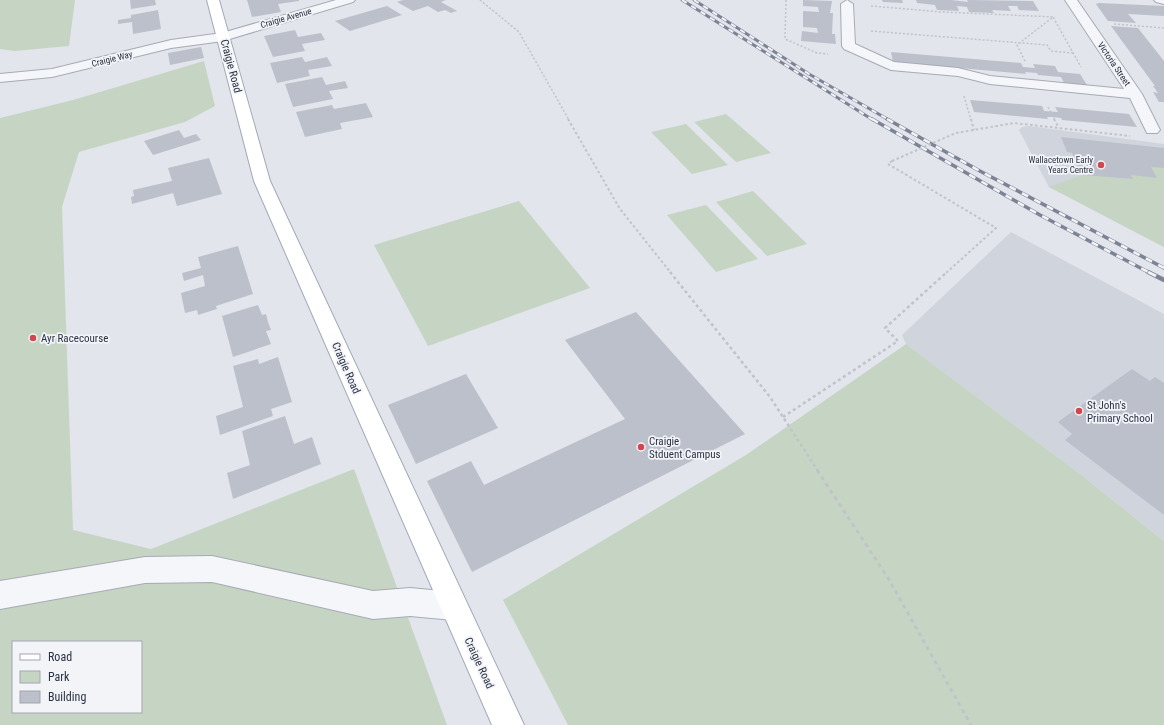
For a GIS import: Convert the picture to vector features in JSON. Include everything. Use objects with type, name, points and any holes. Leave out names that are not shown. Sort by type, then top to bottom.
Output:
[{"type":"main road","name":"Craigie Road","points":[[213,0],[262,181],[508,725]]},
{"type":"street","name":"Craigie Avenue","points":[[223,37],[348,0]]},
{"type":"street","name":"Victoria Street","points":[[1071,0],[1135,94],[1152,130]]},
{"type":"street","points":[[847,4],[849,46],[891,66],[958,72],[990,80],[1135,94]]},
{"type":"street","name":"Craigie Way","points":[[0,78],[52,73],[171,44],[223,37]]},
{"type":"street","points":[[0,595],[145,570],[212,569],[373,605],[410,602],[453,606]]},
{"type":"path","points":[[480,0],[519,32],[620,209],[770,397],[888,578],[970,725]]},
{"type":"path","points":[[786,0],[784,39],[817,53],[872,57]]},
{"type":"path","points":[[847,4],[942,12],[1053,17]]},
{"type":"path","points":[[848,29],[1047,45],[1051,51],[1073,53]]},
{"type":"path","points":[[958,72],[974,130]]},
{"type":"path","points":[[783,417],[898,341],[885,328],[996,228],[888,164],[956,133],[1014,123],[1153,139],[1152,130]]},
{"type":"shaded area","name":"Wallacetown Early Years Centre","points":[[1029,126],[1164,144],[1164,247],[1049,187],[1019,130],[1022,127]]},
{"type":"shaded area","name":"St John's Primary School","points":[[1011,232],[1164,314],[1164,541],[1084,477],[906,344],[902,335]]},
{"type":"green space","points":[[0,0],[75,0],[69,46],[15,51],[0,49]]},
{"type":"green space","name":"Ayr Racecourse","points":[[204,61],[215,106],[185,122],[79,152],[62,207],[73,530],[151,549],[354,469],[447,725],[0,725],[0,118],[73,100]]},
{"type":"green space","points":[[726,114],[771,153],[736,162],[694,122]]},
{"type":"green space","points":[[686,124],[728,165],[692,174],[651,132]]},
{"type":"green space","points":[[1151,167],[1164,168],[1164,247],[1049,187],[1082,175],[1132,179],[1131,175]]},
{"type":"green space","points":[[753,191],[807,244],[767,256],[716,202]]},
{"type":"green space","points":[[519,201],[590,288],[428,346],[374,245]]},
{"type":"green space","points":[[706,205],[758,259],[716,272],[667,215]]},
{"type":"green space","points":[[906,344],[1084,477],[1164,541],[1164,725],[568,725],[503,600],[746,455]]},
{"type":"building","points":[[130,0],[155,0],[156,5],[131,9]]},
{"type":"building","points":[[247,0],[299,1],[278,4],[281,12],[252,17]]},
{"type":"building","points":[[403,0],[446,0],[441,2],[457,11],[451,13],[445,10],[438,12],[428,6],[413,11],[397,2]]},
{"type":"building","points":[[803,0],[832,1],[830,13],[833,13],[832,34],[835,34],[836,44],[801,41],[802,31],[818,33],[817,28],[803,27],[803,11],[819,12],[818,7],[803,6]]},
{"type":"building","points":[[882,0],[902,0],[903,3],[883,2]]},
{"type":"building","points":[[916,0],[951,0],[968,2],[967,0],[1033,1],[1039,11],[1019,10],[1017,6],[1008,6],[1011,11],[992,10],[994,13],[969,12],[967,7],[957,6],[959,11],[937,10],[935,5],[917,3]]},
{"type":"building","points":[[1096,4],[1164,6],[1164,16],[1128,14],[1136,23],[1108,21]]},
{"type":"building","points":[[387,6],[402,15],[350,31],[335,21]]},
{"type":"building","points":[[158,10],[161,29],[133,34],[132,22],[118,24],[118,20],[131,18],[131,15]]},
{"type":"building","points":[[1111,26],[1138,28],[1164,61],[1164,102],[1159,102],[1153,92],[1158,93],[1153,86],[1155,86]]},
{"type":"building","points":[[295,30],[298,37],[321,33],[325,40],[302,44],[305,51],[273,57],[264,36]]},
{"type":"building","points":[[201,47],[204,58],[170,65],[168,53]]},
{"type":"building","points":[[891,52],[1021,63],[1023,67],[1035,68],[1033,64],[1055,66],[1058,72],[1080,74],[1087,85],[1064,83],[1061,77],[1038,75],[1037,73],[1025,72],[1026,74],[893,62]]},
{"type":"building","points":[[302,57],[305,62],[327,57],[332,66],[308,70],[310,76],[277,83],[270,63]]},
{"type":"building","points":[[322,77],[326,85],[345,81],[348,88],[329,91],[333,99],[293,107],[285,84]]},
{"type":"building","points":[[970,100],[1042,106],[1044,111],[1058,112],[1055,107],[1129,114],[1137,127],[1062,120],[1061,118],[1053,117],[1047,117],[1048,119],[974,112]]},
{"type":"building","points":[[366,103],[373,117],[340,123],[342,129],[305,137],[296,112],[332,105],[334,109]]},
{"type":"building","points":[[179,130],[184,138],[196,134],[201,140],[153,155],[144,141]]},
{"type":"building","points":[[1061,137],[1164,148],[1164,168],[1151,167],[1157,178],[1131,175],[1133,179],[1082,175],[1072,153],[1067,152]]},
{"type":"building","points":[[209,158],[222,194],[177,206],[173,193],[132,204],[131,197],[134,196],[133,190],[172,181],[168,168]]},
{"type":"building","points":[[238,246],[253,294],[216,306],[217,309],[198,315],[197,310],[185,313],[181,293],[205,286],[203,275],[184,281],[182,273],[201,268],[198,257]]},
{"type":"building","points":[[258,305],[262,315],[266,314],[271,330],[266,331],[271,344],[233,357],[222,316]]},
{"type":"building","name":"Craigie Stduent Campus","points":[[636,312],[745,434],[472,572],[427,481],[471,461],[484,485],[625,419],[565,340]]},
{"type":"building","points":[[278,357],[292,402],[271,409],[273,416],[220,435],[216,416],[243,407],[233,366],[258,359],[259,364]]},
{"type":"building","points":[[1132,369],[1150,381],[1155,377],[1164,383],[1164,515],[1065,440],[1072,434],[1058,422]]},
{"type":"building","points":[[466,374],[498,428],[416,464],[388,405]]},
{"type":"building","points":[[285,416],[294,444],[312,437],[321,464],[233,499],[227,473],[250,465],[242,431]]},
{"type":"railway","points":[[682,0],[873,120]]},
{"type":"railway","points":[[694,0],[809,74],[889,120]]},
{"type":"railway","points":[[872,119],[1040,215],[1150,273]]},
{"type":"railway","points":[[887,119],[978,170],[1164,268]]},
{"type":"railway","points":[[1150,273],[1164,280]]},
{"type":"place","name":"Wallacetown Early Years Centre","points":[[1101,165]]},
{"type":"place","name":"Ayr Racecourse","points":[[33,338]]},
{"type":"place","name":"St John's Primary School","points":[[1079,411]]},
{"type":"place","name":"Craigie Stduent Campus","points":[[641,447]]}]
